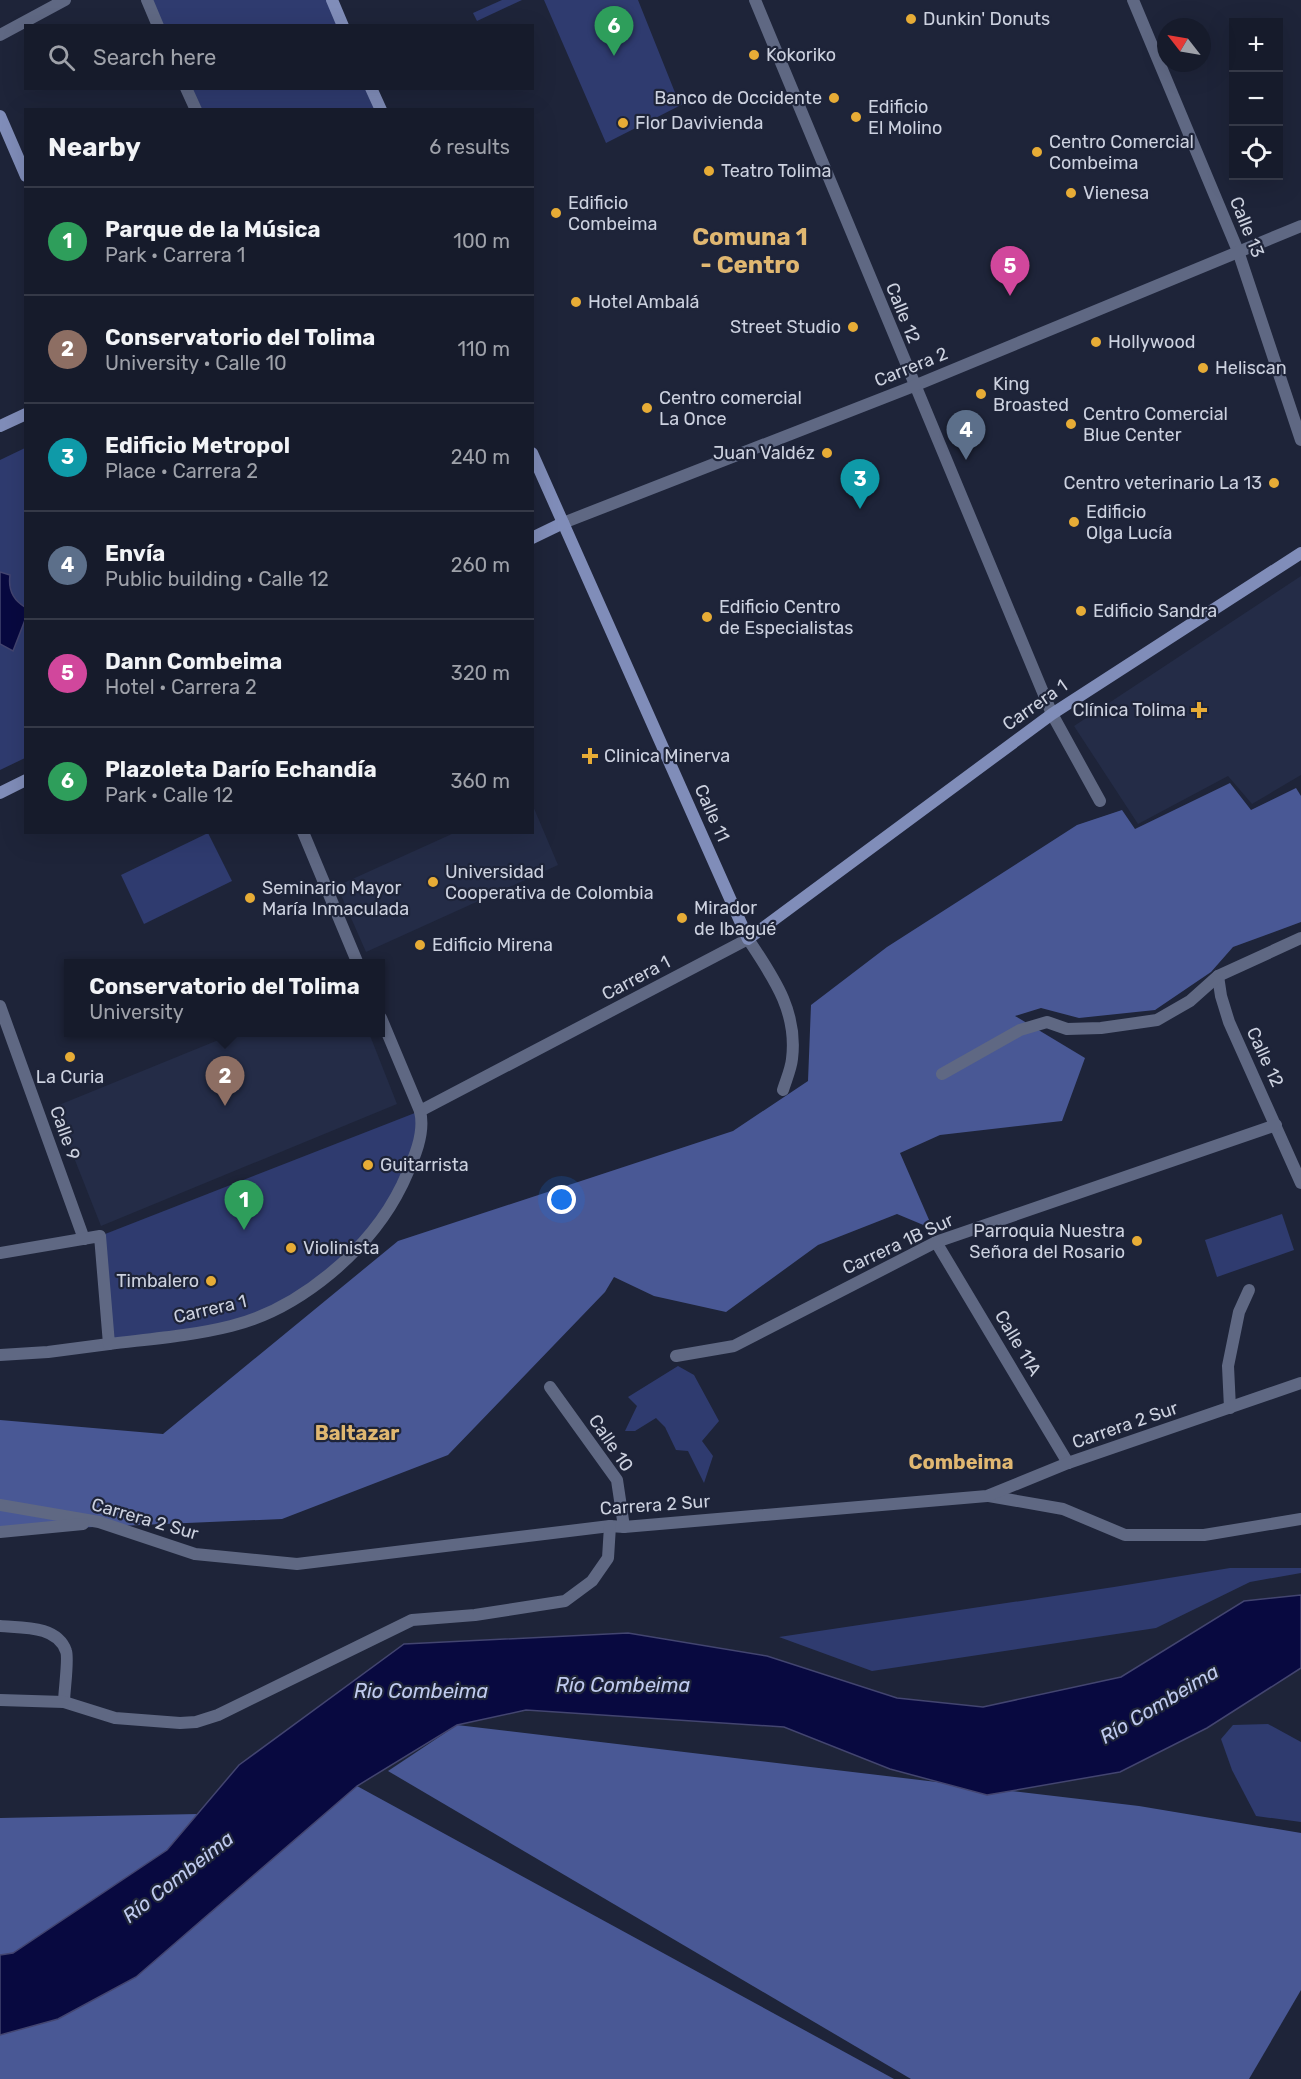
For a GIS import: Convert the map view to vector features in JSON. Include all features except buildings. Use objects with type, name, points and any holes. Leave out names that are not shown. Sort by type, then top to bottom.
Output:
[{"type":"main road","points":[[333,0],[343,24]]},
{"type":"main road","points":[[372,90],[380,108]]},
{"type":"main road","points":[[0,116],[24,171]]},
{"type":"main road","points":[[0,426],[24,415]]},
{"type":"main road","name":"Calle 11","points":[[534,458],[748,939]]},
{"type":"main road","name":"Carrera 2","points":[[534,536],[563,523]]},
{"type":"main road","name":"Carrera 1","points":[[748,939],[1052,714],[1301,552]]},
{"type":"main road","points":[[0,794],[24,781]]},
{"type":"street","points":[[0,35],[65,0]]},
{"type":"street","points":[[147,0],[157,24]]},
{"type":"street","name":"Calle 12","points":[[755,0],[1052,714],[1100,801]]},
{"type":"street","name":"Calle 13","points":[[1133,0],[1238,251],[1301,440]]},
{"type":"street","points":[[187,90],[195,108]]},
{"type":"street","name":"Carrera 2","points":[[563,523],[914,386],[1301,226]]},
{"type":"street","points":[[304,834],[356,959]]},
{"type":"street","points":[[942,1074],[1020,1030],[1047,1022],[1067,1029],[1101,1028],[1157,1020],[1190,1001],[1218,976],[1301,938]]},
{"type":"street","name":"Calle 11","points":[[748,939],[783,995],[792,1027],[792,1059],[783,1090]]},
{"type":"street","name":"Carrera 1","points":[[0,1355],[48,1352],[200,1333],[232,1326],[278,1308],[333,1272],[377,1225],[397,1195],[416,1151],[423,1126],[420,1111],[748,939]]},
{"type":"street","name":"Calle 12","points":[[1218,976],[1229,1022],[1301,1183]]},
{"type":"street","name":"Calle 9","points":[[0,1006],[84,1239]]},
{"type":"street","points":[[385,1028],[420,1111]]},
{"type":"street","name":"Carrera 1B Sur","points":[[676,1356],[734,1346],[936,1242],[1276,1125]]},
{"type":"street","points":[[0,1253],[100,1236],[109,1344]]},
{"type":"street","name":"Calle 11A","points":[[936,1242],[1068,1463]]},
{"type":"street","points":[[1230,1408],[1228,1366],[1239,1312],[1249,1290]]},
{"type":"street","name":"Carrera 2 Sur","points":[[0,1505],[99,1522],[195,1554],[297,1564],[610,1526],[624,1527],[987,1496],[1068,1463],[1301,1383]]},
{"type":"street","name":"Calle 10","points":[[550,1387],[617,1480],[624,1527]]},
{"type":"street","points":[[987,1496],[1063,1509],[1125,1535],[1204,1534],[1301,1519]]},
{"type":"street","points":[[0,1532],[99,1522]]},
{"type":"street","points":[[0,1700],[64,1702],[115,1718],[196,1722],[218,1715],[412,1620],[475,1614],[565,1601],[592,1581],[608,1557],[610,1526]]},
{"type":"street","points":[[0,1626],[37,1629],[56,1637],[67,1651],[64,1702]]},
{"type":"shaded area","points":[[147,0],[334,0],[346,24],[158,24]]},
{"type":"shaded area","points":[[502,0],[522,0],[477,21],[473,13]]},
{"type":"shaded area","points":[[544,0],[638,0],[676,95],[685,103],[606,143]]},
{"type":"shaded area","points":[[186,90],[374,90],[383,108],[196,108]]},
{"type":"shaded area","points":[[24,448],[24,758],[0,770],[0,460]]},
{"type":"shaded area","name":"Clínica Tolima","points":[[1301,576],[1301,775],[1252,804],[1228,776],[1138,824],[1074,726]]},
{"type":"shaded area","points":[[1230,783],[1251,810],[1296,788],[1301,796],[1301,922],[1233,947],[1211,972],[1155,1010],[1079,1018],[1041,1008],[1015,1016],[1085,1058],[1062,1121],[940,1135],[900,1153],[933,1229],[897,1214],[818,1245],[726,1312],[654,1296],[614,1277],[605,1292],[448,1455],[282,1519],[0,1531],[0,1420],[163,1434],[398,1241],[733,1131],[808,1081],[811,1005],[887,947],[1077,825],[1122,810],[1135,829]]},
{"type":"shaded area","name":"Universidad Cooperativa de Colombia","points":[[534,808],[558,865],[366,952],[337,886],[452,834],[534,834]]},
{"type":"shaded area","points":[[208,834],[232,881],[144,924],[121,875]]},
{"type":"shaded area","points":[[226,1037],[371,1037],[397,1104],[101,1226],[54,1107]]},
{"type":"shaded area","points":[[420,1111],[422,1118],[397,1195],[333,1272],[254,1319],[109,1344],[100,1236]]},
{"type":"shaded area","points":[[1282,1214],[1294,1250],[1217,1277],[1205,1240]]},
{"type":"shaded area","points":[[678,1366],[694,1375],[719,1421],[702,1441],[713,1456],[704,1483],[688,1451],[676,1450],[665,1427],[656,1418],[635,1431],[625,1431],[637,1406],[628,1397]]},
{"type":"shaded area","points":[[1230,1568],[1301,1568],[1301,1573],[1250,1582],[1156,1628],[872,1671],[779,1637],[1114,1587]]},
{"type":"shaded area","points":[[1268,1724],[1301,1742],[1301,1822],[1256,1816],[1232,1770],[1221,1739],[1233,1725]]},
{"type":"shaded area","points":[[457,1725],[1139,1806],[1301,1833],[1301,1990],[1249,2079],[911,2079],[388,1771]]},
{"type":"shaded area","points":[[357,1786],[894,2079],[0,2079],[0,1818],[198,1814]]},
{"type":"water","points":[[0,572],[10,575],[12,594],[24,606],[24,623],[13,651],[0,644]]},
{"type":"water","name":"Rio Combeima","points":[[1301,1595],[1301,1668],[1207,1728],[1120,1772],[987,1795],[890,1769],[784,1727],[526,1710],[457,1725],[357,1786],[136,1977],[58,2019],[0,2035],[0,1955],[13,1953],[167,1850],[239,1765],[404,1644],[628,1633],[767,1656],[897,1698],[983,1707],[1121,1677],[1244,1601]]},
{"type":"place","name":"Dunkin' Donuts","points":[[911,19]]},
{"type":"place","name":"Kokoriko","points":[[754,55]]},
{"type":"place","name":"Plazoleta Darío Echandía","points":[[614,56]]},
{"type":"place","name":"Banco de Occidente","points":[[834,98]]},
{"type":"place","name":"Edificio El Molino","points":[[856,117]]},
{"type":"place","name":"Flor Davivienda","points":[[623,123]]},
{"type":"place","name":"Centro Comercial Combeima","points":[[1037,152]]},
{"type":"place","name":"Teatro Tolima","points":[[709,171]]},
{"type":"place","name":"Vienesa","points":[[1071,193]]},
{"type":"place","name":"Edificio Combeima","points":[[556,213]]},
{"type":"place","name":"Dann Combeima","points":[[1010,296]]},
{"type":"place","name":"Hotel Ambalá","points":[[576,302]]},
{"type":"place","name":"Street Studio","points":[[853,327]]},
{"type":"place","name":"Hollywood","points":[[1096,342]]},
{"type":"place","name":"Heliscan","points":[[1203,368]]},
{"type":"place","name":"King Broasted","points":[[981,394]]},
{"type":"place","name":"Centro comercial La Once","points":[[647,408]]},
{"type":"place","name":"Centro Comercial Blue Center","points":[[1071,424]]},
{"type":"place","name":"Juan Valdéz","points":[[827,453]]},
{"type":"place","name":"Envía","points":[[966,460]]},
{"type":"place","name":"Centro veterinario La 13","points":[[1274,483]]},
{"type":"place","name":"Edificio Metropol","points":[[860,509]]},
{"type":"place","name":"Edificio Olga Lucía","points":[[1074,522]]},
{"type":"place","name":"Edificio Sandra","points":[[1081,611]]},
{"type":"place","name":"Edificio Centro de Especialistas","points":[[707,617]]},
{"type":"place","name":"Clínica Tolima","points":[[1199,710]]},
{"type":"place","name":"Clinica Minerva","points":[[590,756]]},
{"type":"place","name":"Universidad Cooperativa de Colombia","points":[[433,882]]},
{"type":"place","name":"Seminario Mayor María Inmaculada","points":[[250,898]]},
{"type":"place","name":"Mirador de Ibagué","points":[[682,918]]},
{"type":"place","name":"Edificio Mirena","points":[[420,945]]},
{"type":"place","name":"La Curia","points":[[70,1057]]},
{"type":"place","name":"Conservatorio del Tolima","points":[[225,1106]]},
{"type":"place","name":"Guitarrista","points":[[368,1165]]},
{"type":"place","name":"Parque de la Música","points":[[244,1230]]},
{"type":"place","name":"Parroquia Nuestra Señora del Rosario","points":[[1137,1241]]},
{"type":"place","name":"Violinista","points":[[291,1248]]},
{"type":"place","name":"Timbalero","points":[[211,1281]]},
{"type":"district","name":"Comuna 1 - Centro","points":[[750,251]]},
{"type":"district","name":"Baltazar","points":[[357,1433]]},
{"type":"district","name":"Combeima","points":[[961,1462]]},
{"type":"water label","name":"Río Combeima","points":[[623,1685]]},
{"type":"water label","name":"Río Combeima","points":[[1159,1704]]},
{"type":"water label","name":"Río Combeima","points":[[178,1877]]}]
